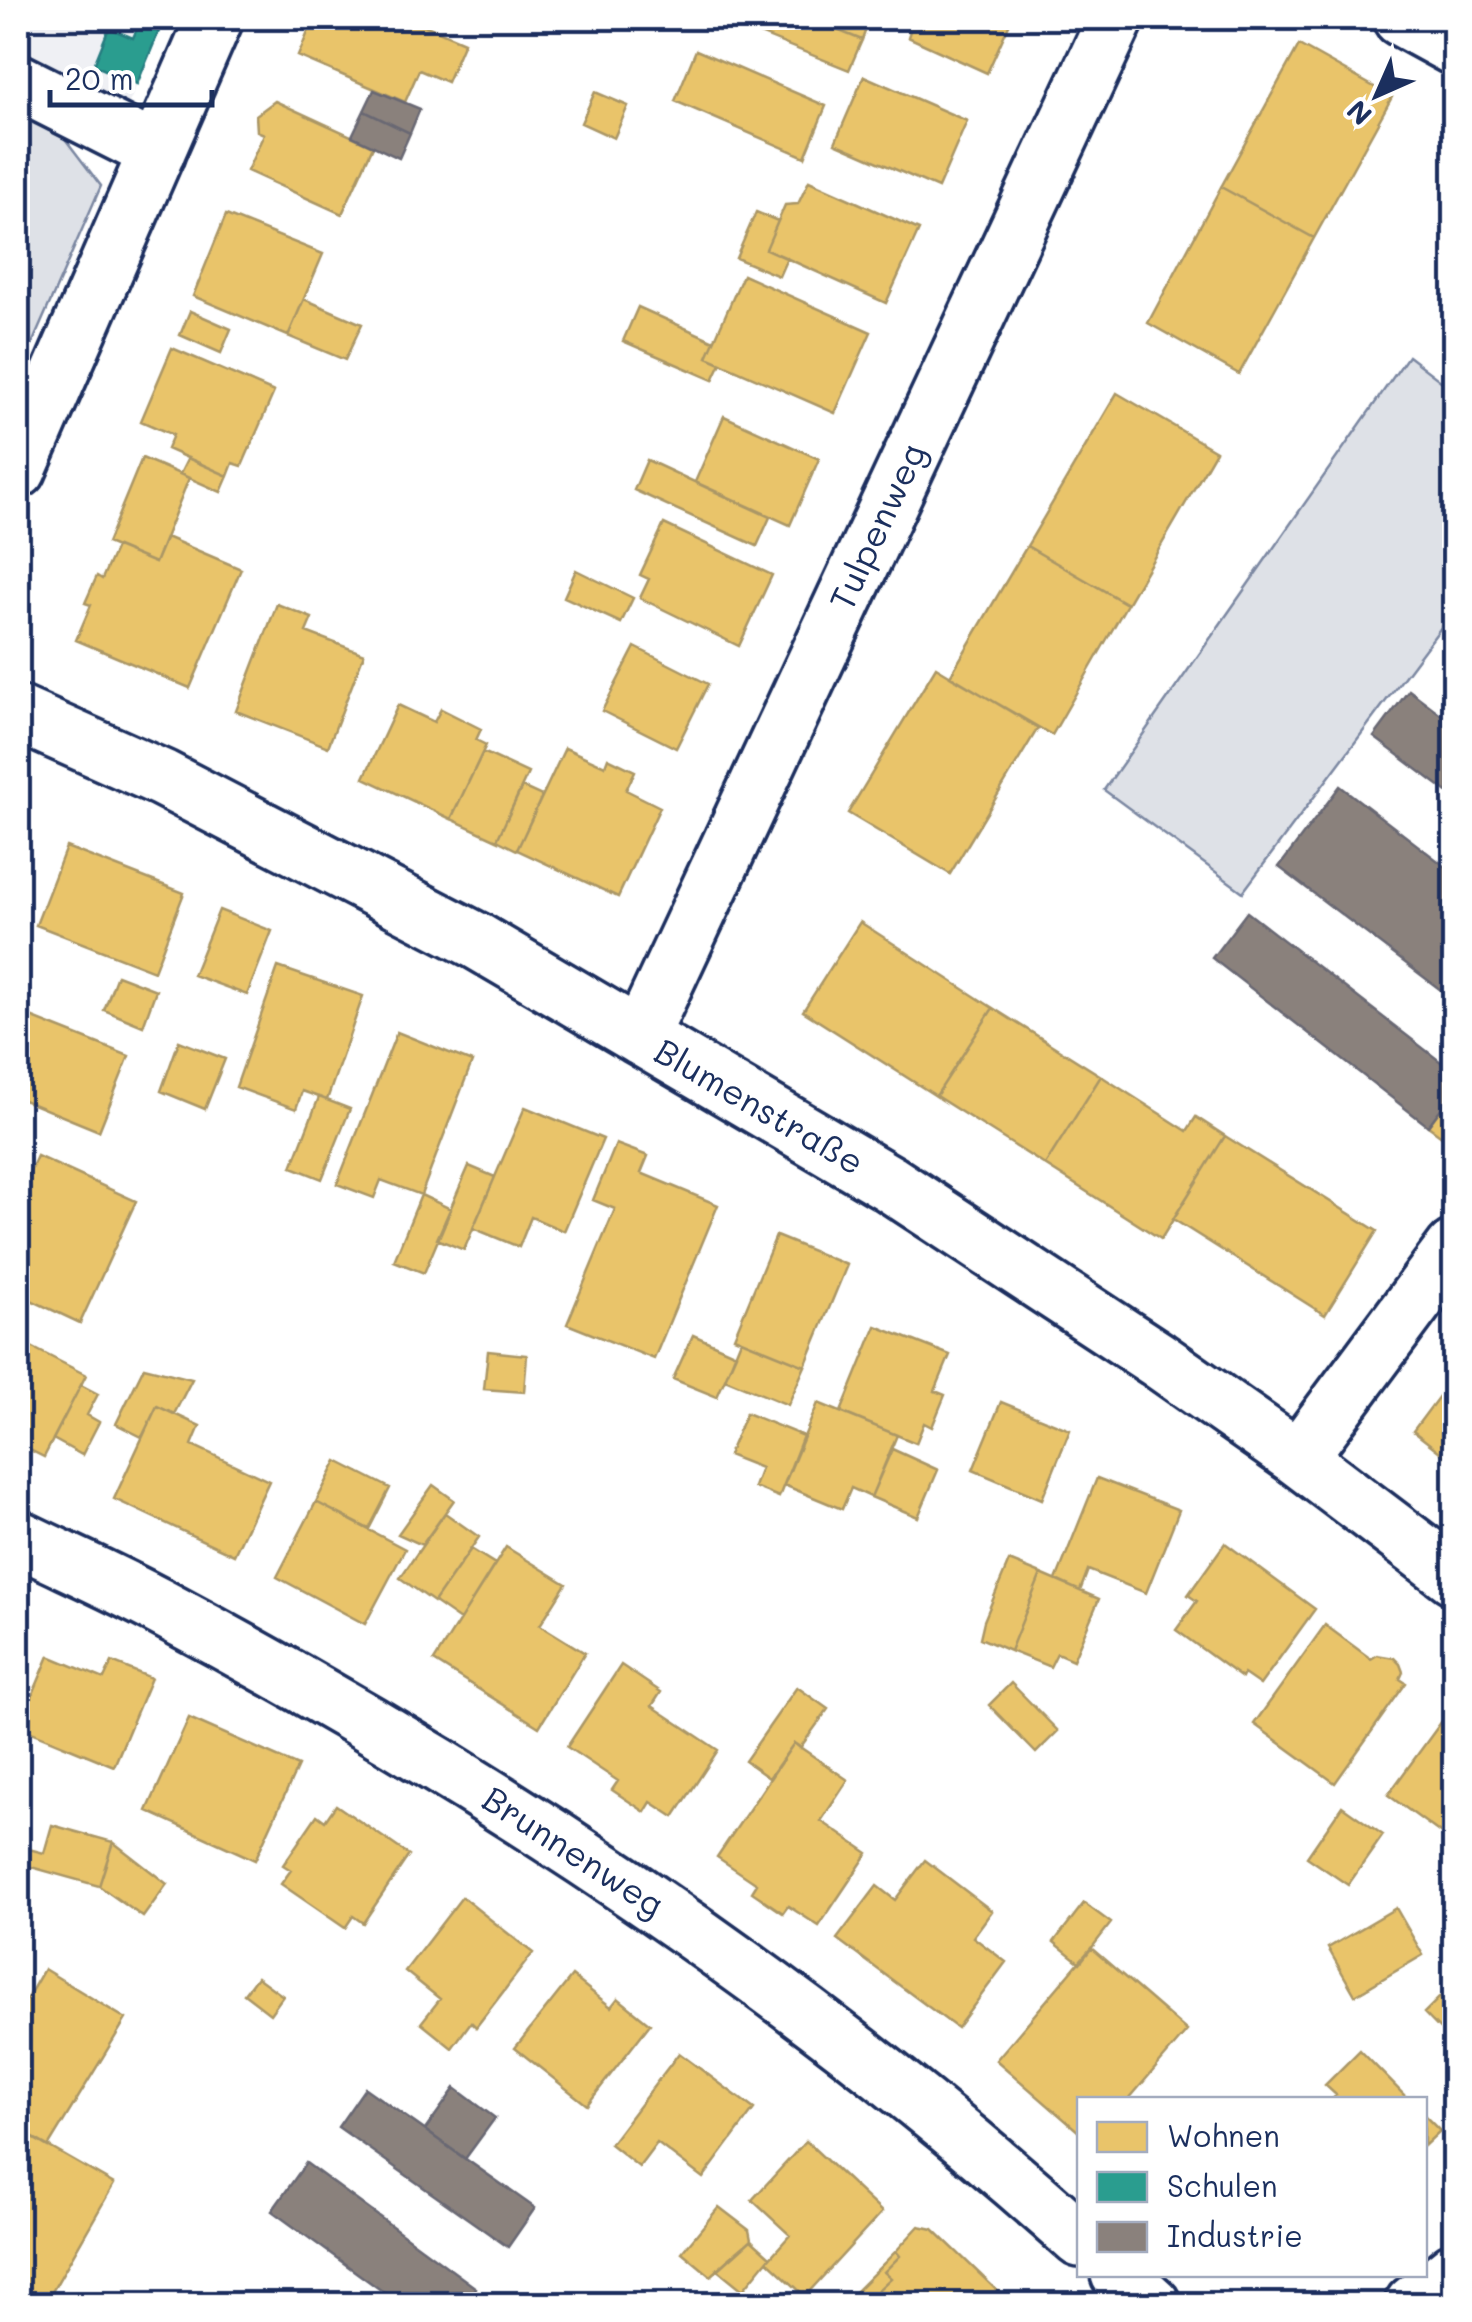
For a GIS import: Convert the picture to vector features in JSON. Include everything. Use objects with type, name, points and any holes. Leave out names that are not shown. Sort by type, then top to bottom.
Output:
[{"type":"street","points":[[18,470],[216,18]]},
{"type":"street","name":"Tulpenweg","points":[[640,1037],[1116,18]]},
{"type":"street","points":[[1401,18],[1454,47]]},
{"type":"street","points":[[18,82],[157,152]]},
{"type":"street","name":"Blumenstraße","points":[[18,714],[162,778],[477,942],[889,1183],[1298,1458],[1454,1576]]},
{"type":"street","points":[[1298,1458],[1454,1248]]},
{"type":"street","name":"Brunnenweg","points":[[18,1538],[158,1606],[286,1676],[610,1874],[724,1952],[869,2060],[1077,2236]]},
{"type":"street","points":[[1412,2304],[1454,2271]]},
{"type":"street","points":[[1122,2277],[1152,2304]]},
{"type":"shaded area","points":[[18,18],[165,18],[127,108],[18,54]]},
{"type":"shaded area","points":[[18,109],[56,127],[101,186],[18,376]]},
{"type":"shaded area","points":[[1408,356],[1454,391],[1454,610],[1243,892],[1104,790]]},
{"type":"building: Wohnen","points":[[314,18],[408,18],[464,42],[447,82],[419,70],[405,102],[298,56]]},
{"type":"building: Wohnen","points":[[720,18],[807,18],[862,40],[849,70]]},
{"type":"building: Wohnen","points":[[807,18],[870,18],[862,40]]},
{"type":"building: Wohnen","points":[[901,18],[1012,18],[987,73],[908,37],[910,31],[897,25]]},
{"type":"building: Wohnen","points":[[1299,45],[1392,97],[1314,238],[1221,187]]},
{"type":"building: Wohnen","points":[[696,50],[826,106],[805,157],[675,101]]},
{"type":"building: Wohnen","points":[[864,76],[967,121],[938,188],[835,143]]},
{"type":"building: Wohnen","points":[[595,92],[628,106],[614,138],[581,123]]},
{"type":"building: Wohnen","points":[[275,101],[373,146],[342,214],[247,171],[264,134],[257,131],[256,115]]},
{"type":"building: Wohnen","points":[[809,181],[919,230],[886,303],[766,249],[785,205],[798,204]]},
{"type":"building: Wohnen","points":[[1221,187],[1314,238],[1239,374],[1148,323]]},
{"type":"building: Wohnen","points":[[756,212],[778,221],[766,249],[787,258],[779,276],[736,258]]},
{"type":"building: Wohnen","points":[[226,215],[323,254],[288,336],[193,296]]},
{"type":"building: Wohnen","points":[[743,275],[871,332],[835,413],[707,357]]},
{"type":"building: Wohnen","points":[[304,299],[362,324],[345,360],[288,336]]},
{"type":"building: Wohnen","points":[[638,307],[714,341],[707,357],[721,363],[713,380],[623,341]]},
{"type":"building: Wohnen","points":[[190,311],[231,329],[221,353],[180,335]]},
{"type":"building: Wohnen","points":[[172,348],[274,392],[242,466],[233,463],[228,476],[167,449],[173,435],[141,421]]},
{"type":"building: Wohnen","points":[[1117,393],[1216,451],[1127,604],[1027,546]]},
{"type":"building: Wohnen","points":[[724,416],[819,459],[790,525],[695,482]]},
{"type":"building: Wohnen","points":[[142,458],[189,478],[155,563],[107,543]]},
{"type":"building: Wohnen","points":[[188,458],[228,476],[221,492],[180,474]]},
{"type":"building: Wohnen","points":[[647,460],[770,517],[757,546],[634,490]]},
{"type":"building: Wohnen","points":[[664,524],[772,575],[739,646],[640,598],[649,579],[640,575]]},
{"type":"building: Wohnen","points":[[166,537],[241,569],[190,688],[76,640],[91,605],[85,603],[97,576],[102,579],[116,547],[155,563]]},
{"type":"building: Wohnen","points":[[1027,546],[1127,604],[1052,735],[950,676]]},
{"type":"building: Wohnen","points":[[576,570],[633,598],[621,623],[564,597]]},
{"type":"building: Wohnen","points":[[277,604],[312,618],[306,632],[364,654],[328,747],[236,711]]},
{"type":"building: Wohnen","points":[[635,647],[708,684],[676,748],[602,711]]},
{"type":"building: Wohnen","points":[[936,667],[1038,728],[950,874],[848,813]]},
{"type":"building: Wohnen","points":[[398,705],[434,722],[441,709],[481,729],[476,740],[486,745],[451,819],[364,778]]},
{"type":"building: Wohnen","points":[[565,748],[605,766],[608,758],[635,771],[626,790],[660,807],[618,897],[517,850]]},
{"type":"building: Wohnen","points":[[483,752],[528,773],[497,840],[451,819]]},
{"type":"building: Wohnen","points":[[522,787],[542,796],[517,850],[497,840]]},
{"type":"building: Wohnen","points":[[66,847],[184,893],[154,971],[36,925]]},
{"type":"building: Wohnen","points":[[219,910],[272,931],[247,995],[193,975]]},
{"type":"building: Wohnen","points":[[860,922],[993,1008],[936,1096],[803,1011]]},
{"type":"building: Wohnen","points":[[278,967],[363,996],[327,1100],[302,1091],[296,1109],[236,1087]]},
{"type":"building: Wohnen","points":[[117,975],[156,990],[143,1026],[104,1010]]},
{"type":"building: Wohnen","points":[[993,1008],[1101,1076],[1045,1165],[936,1096]]},
{"type":"building: Wohnen","points":[[28,1016],[129,1056],[99,1131],[18,1098],[18,1043]]},
{"type":"building: Wohnen","points":[[397,1032],[472,1062],[421,1195],[381,1180],[374,1198],[337,1184]]},
{"type":"building: Wohnen","points":[[179,1041],[225,1059],[205,1109],[161,1091]]},
{"type":"building: Wohnen","points":[[1101,1076],[1187,1131],[1196,1117],[1225,1136],[1161,1239],[1045,1165]]},
{"type":"building: Wohnen","points":[[1454,1091],[1454,1145],[1428,1126]]},
{"type":"building: Wohnen","points":[[319,1097],[350,1109],[322,1179],[292,1167]]},
{"type":"building: Wohnen","points":[[525,1107],[603,1139],[564,1231],[531,1217],[519,1247],[473,1228]]},
{"type":"building: Wohnen","points":[[1225,1136],[1377,1231],[1325,1315],[1173,1219]]},
{"type":"building: Wohnen","points":[[616,1144],[648,1156],[641,1173],[718,1205],[654,1359],[567,1324],[615,1209],[593,1200]]},
{"type":"building: Wohnen","points":[[37,1156],[136,1201],[80,1323],[18,1294],[18,1198]]},
{"type":"building: Wohnen","points":[[469,1166],[495,1177],[464,1250],[437,1239]]},
{"type":"building: Wohnen","points":[[421,1195],[451,1209],[424,1273],[394,1261]]},
{"type":"building: Wohnen","points":[[776,1236],[847,1265],[805,1366],[734,1337]]},
{"type":"building: Wohnen","points":[[876,1326],[950,1355],[935,1391],[945,1395],[932,1427],[924,1423],[916,1443],[841,1412]]},
{"type":"building: Wohnen","points":[[693,1335],[736,1354],[717,1397],[673,1379]]},
{"type":"building: Wohnen","points":[[18,1340],[86,1375],[44,1457],[18,1444]]},
{"type":"building: Wohnen","points":[[741,1340],[805,1366],[788,1405],[725,1379]]},
{"type":"building: Wohnen","points":[[488,1351],[527,1355],[524,1392],[484,1389]]},
{"type":"building: Wohnen","points":[[144,1367],[192,1379],[174,1414],[157,1406],[142,1437],[116,1424]]},
{"type":"building: Wohnen","points":[[1454,1376],[1454,1463],[1413,1431]]},
{"type":"building: Wohnen","points":[[81,1385],[98,1394],[87,1415],[99,1422],[82,1455],[53,1439]]},
{"type":"building: Wohnen","points":[[1001,1402],[1070,1430],[1042,1499],[973,1470]]},
{"type":"building: Wohnen","points":[[818,1403],[897,1435],[871,1497],[851,1488],[842,1509],[784,1485]]},
{"type":"building: Wohnen","points":[[157,1406],[200,1426],[192,1445],[269,1481],[234,1555],[114,1499]]},
{"type":"building: Wohnen","points":[[746,1413],[803,1436],[779,1497],[754,1487],[761,1468],[728,1455]]},
{"type":"building: Wohnen","points":[[892,1449],[938,1470],[918,1517],[871,1497]]},
{"type":"building: Wohnen","points":[[337,1461],[390,1488],[369,1529],[316,1502]]},
{"type":"building: Wohnen","points":[[1097,1478],[1179,1510],[1146,1593],[1088,1570],[1080,1591],[1056,1580]]},
{"type":"building: Wohnen","points":[[433,1485],[454,1500],[422,1545],[398,1534]]},
{"type":"building: Wohnen","points":[[316,1502],[405,1549],[365,1624],[277,1577]]},
{"type":"building: Wohnen","points":[[445,1513],[479,1537],[434,1602],[400,1578]]},
{"type":"building: Wohnen","points":[[1225,1543],[1315,1609],[1260,1685],[1244,1674],[1242,1678],[1176,1630],[1197,1601],[1188,1595]]},
{"type":"building: Wohnen","points":[[506,1547],[566,1584],[540,1625],[585,1653],[539,1727],[434,1661]]},
{"type":"building: Wohnen","points":[[471,1549],[495,1564],[460,1620],[434,1602]]},
{"type":"building: Wohnen","points":[[1009,1561],[1041,1574],[1010,1651],[980,1638]]},
{"type":"building: Wohnen","points":[[1041,1574],[1099,1599],[1073,1660],[1057,1653],[1050,1667],[1010,1651]]},
{"type":"building: Wohnen","points":[[1325,1625],[1371,1659],[1377,1655],[1394,1658],[1403,1672],[1400,1679],[1406,1683],[1335,1783],[1254,1724]]},
{"type":"building: Wohnen","points":[[18,1636],[27,1639],[18,1661]]},
{"type":"building: Wohnen","points":[[49,1656],[104,1679],[112,1662],[151,1678],[114,1766],[19,1727]]},
{"type":"building: Wohnen","points":[[621,1665],[661,1692],[652,1706],[718,1750],[674,1817],[651,1802],[645,1812],[612,1790],[618,1781],[567,1747]]},
{"type":"building: Wohnen","points":[[1011,1683],[1058,1731],[1036,1753],[989,1705]]},
{"type":"building: Wohnen","points":[[797,1687],[828,1709],[800,1748],[794,1743],[769,1778],[745,1761]]},
{"type":"building: Wohnen","points":[[1454,1707],[1454,1843],[1388,1795]]},
{"type":"building: Wohnen","points":[[189,1718],[298,1766],[255,1860],[147,1811]]},
{"type":"building: Wohnen","points":[[794,1743],[848,1780],[821,1821],[868,1853],[819,1926],[788,1906],[783,1913],[752,1892],[757,1884],[717,1857]]},
{"type":"building: Wohnen","points":[[336,1805],[409,1855],[363,1923],[353,1916],[345,1928],[281,1884],[291,1870],[283,1865],[317,1815],[325,1821]]},
{"type":"building: Wohnen","points":[[1342,1806],[1383,1835],[1348,1885],[1307,1857]]},
{"type":"building: Wohnen","points":[[52,1825],[113,1842],[99,1886],[20,1864],[25,1848],[44,1853]]},
{"type":"building: Wohnen","points":[[113,1842],[167,1884],[143,1917],[99,1886]]},
{"type":"building: Wohnen","points":[[925,1860],[992,1911],[973,1937],[1006,1962],[957,2028],[837,1939],[877,1886],[895,1900]]},
{"type":"building: Wohnen","points":[[462,1897],[533,1953],[476,2027],[471,2022],[452,2048],[421,2023],[440,1999],[405,1971]]},
{"type":"building: Wohnen","points":[[1084,1903],[1111,1923],[1080,1963],[1054,1942]]},
{"type":"building: Wohnen","points":[[1396,1908],[1423,1955],[1355,1995],[1328,1948]]},
{"type":"building: Wohnen","points":[[1091,1948],[1187,2031],[1131,2097],[1077,2097],[1077,2130],[996,2060]]},
{"type":"building: Wohnen","points":[[44,1969],[126,2019],[48,2147],[18,2129],[18,2014]]},
{"type":"building: Wohnen","points":[[572,1976],[611,2007],[618,1998],[650,2024],[587,2105],[515,2048]]},
{"type":"building: Wohnen","points":[[257,1977],[283,1996],[270,2014],[244,1994]]},
{"type":"building: Wohnen","points":[[1454,1983],[1454,2044],[1424,2013]]},
{"type":"building: Wohnen","points":[[1360,2050],[1406,2097],[1334,2097],[1325,2085]]},
{"type":"building: Wohnen","points":[[679,2053],[754,2109],[703,2178],[657,2143],[639,2167],[610,2144]]},
{"type":"building: Wohnen","points":[[1427,2118],[1440,2131],[1427,2143]]},
{"type":"building: Wohnen","points":[[18,2129],[114,2184],[45,2304],[18,2304]]},
{"type":"building: Wohnen","points":[[806,2141],[882,2212],[805,2296],[767,2261],[790,2235],[752,2200]]},
{"type":"building: Wohnen","points":[[719,2207],[749,2230],[751,2240],[711,2276],[682,2252]]},
{"type":"building: Wohnen","points":[[919,2226],[933,2229],[1011,2304],[892,2304],[878,2290],[891,2278],[884,2272],[900,2256],[896,2251]]},
{"type":"building: Wohnen","points":[[751,2240],[770,2257],[743,2290],[717,2269]]},
{"type":"building: Wohnen","points":[[896,2251],[900,2256],[884,2272],[891,2278],[878,2290],[892,2304],[867,2304],[855,2292]]},
{"type":"building: Schulen","points":[[140,22],[159,31],[137,84],[94,65],[109,28],[133,38]]},
{"type":"building: Industrie","points":[[374,90],[420,109],[410,133],[364,111]]},
{"type":"building: Industrie","points":[[364,111],[410,133],[399,158],[352,136]]},
{"type":"building: Industrie","points":[[1409,690],[1454,724],[1454,797],[1374,737]]},
{"type":"building: Industrie","points":[[1340,786],[1454,873],[1454,1000],[1279,867]]},
{"type":"building: Industrie","points":[[1247,912],[1454,1072],[1454,1091],[1428,1126],[1212,958]]},
{"type":"building: Industrie","points":[[365,2088],[535,2208],[508,2247],[338,2127]]},
{"type":"building: Industrie","points":[[455,2088],[495,2118],[465,2159],[425,2130]]},
{"type":"building: Industrie","points":[[306,2163],[476,2288],[465,2304],[400,2304],[272,2211]]}]
